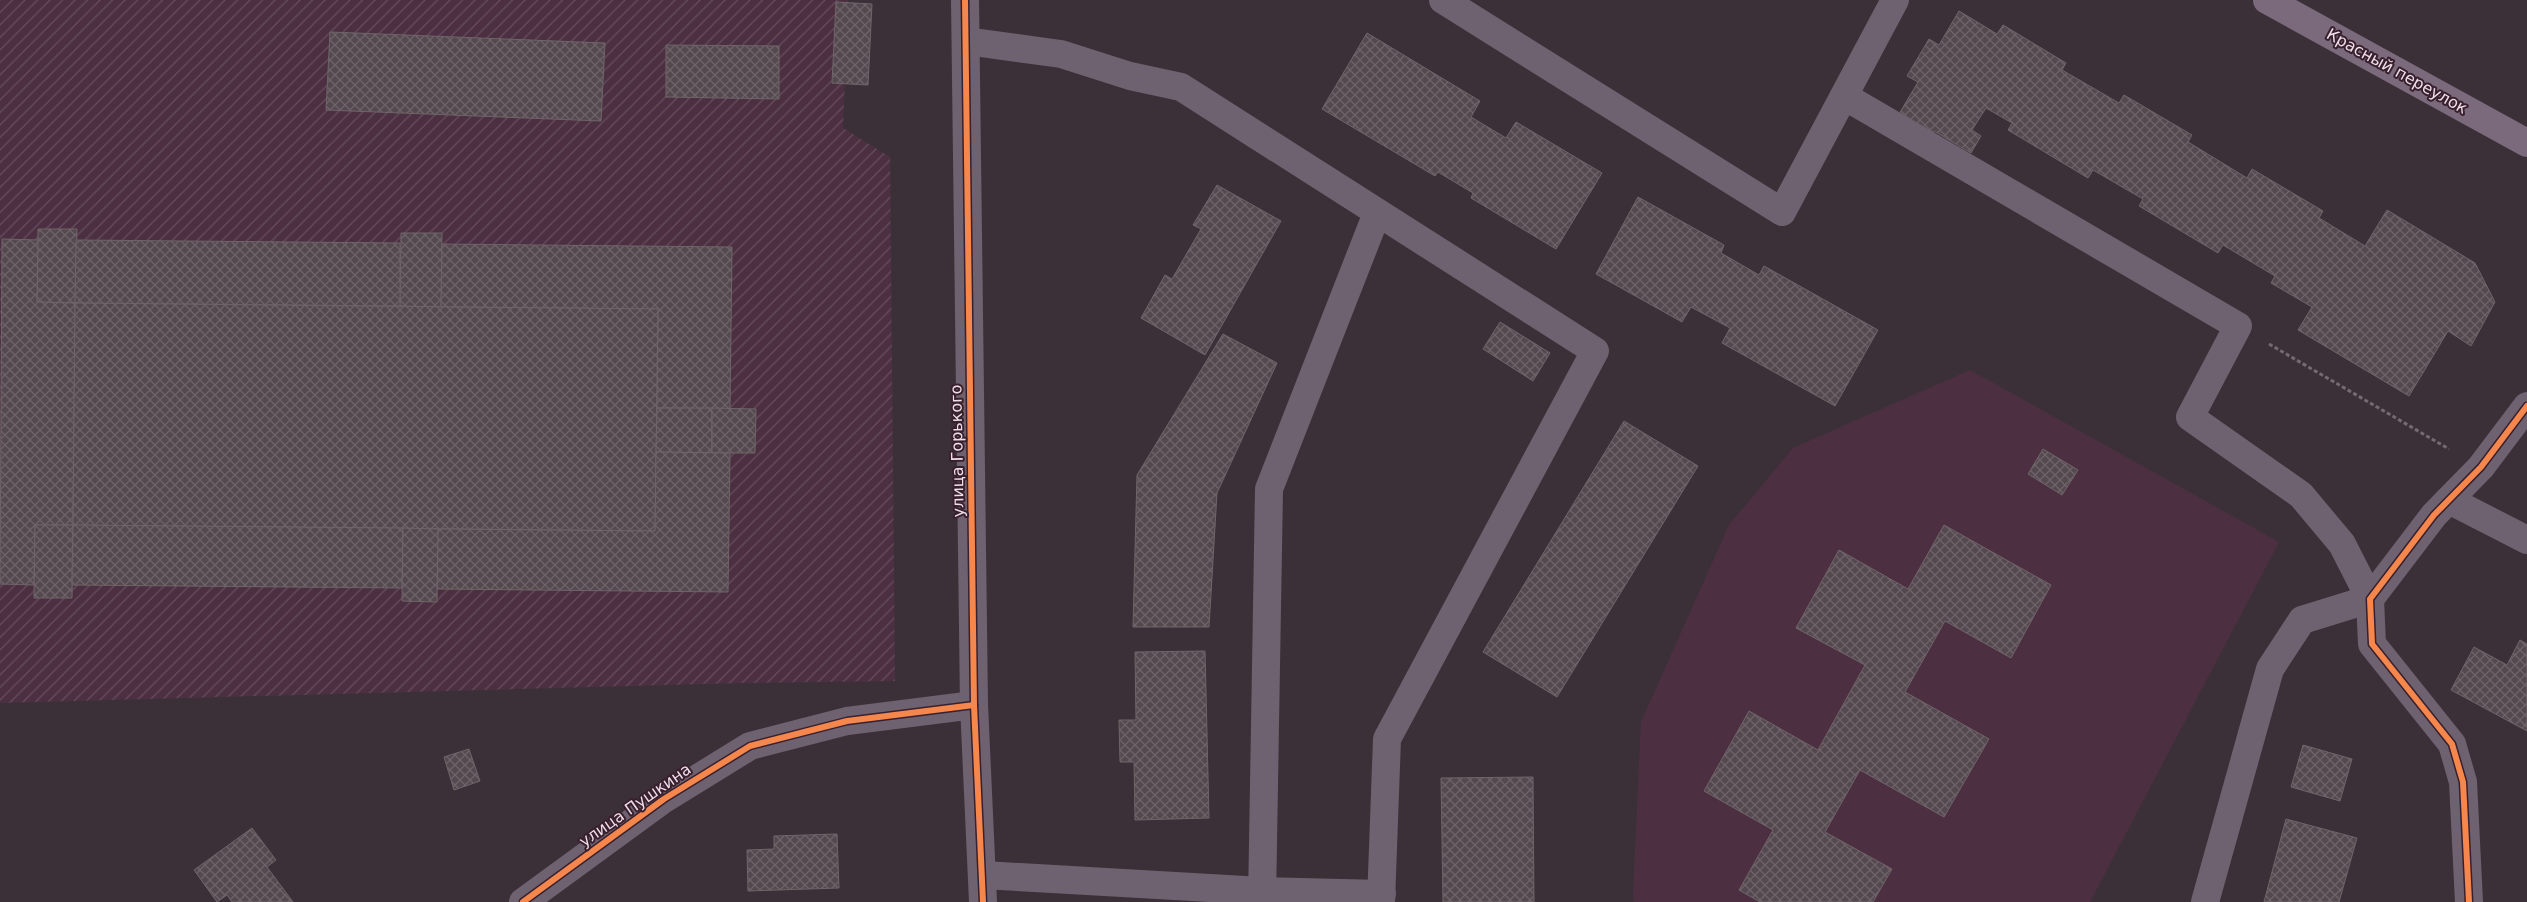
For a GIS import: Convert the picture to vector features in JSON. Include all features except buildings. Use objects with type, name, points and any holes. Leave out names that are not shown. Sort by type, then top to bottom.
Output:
[{"type":"main road","name":"Красный переулок","points":[[2267,0],[2527,143]]},
{"type":"street","name":"улица Горького","points":[[965,0],[974,705],[983,902]]},
{"type":"street","points":[[1443,0],[1782,212],[1895,0]]},
{"type":"street","points":[[966,41],[1061,54],[1130,76],[1181,87],[1595,351],[1387,739],[1382,898],[1262,896],[983,875]]},
{"type":"street","points":[[1844,96],[2238,326],[2190,417],[2301,495],[2342,544],[2370,599],[2372,644],[2452,744],[2463,782],[2469,902]]},
{"type":"street","points":[[1262,896],[1269,489],[1377,213]]},
{"type":"street","points":[[2205,902],[2270,669],[2302,620],[2370,599],[2434,515],[2480,467],[2527,406]]},
{"type":"street","points":[[2449,500],[2527,540]]},
{"type":"street","name":"улица Пушкина","points":[[523,902],[664,799],[750,746],[847,721],[974,705]]},
{"type":"path","points":[[2238,326],[2480,467]]},
{"type":"shaded area","points":[[0,0],[848,0],[843,128],[890,157],[895,681],[741,683],[0,703]]},
{"type":"shaded area","points":[[1970,370],[2279,542],[2090,902],[1634,902],[1641,722],[1729,525],[1793,448]]},
{"type":"cycle path","points":[[965,0],[974,705],[983,902]]},
{"type":"cycle path","points":[[2469,902],[2463,782],[2452,744],[2372,644],[2370,599],[2434,515],[2481,467],[2527,406]]},
{"type":"cycle path","points":[[523,902],[664,799],[750,746],[847,721],[974,705]]}]
